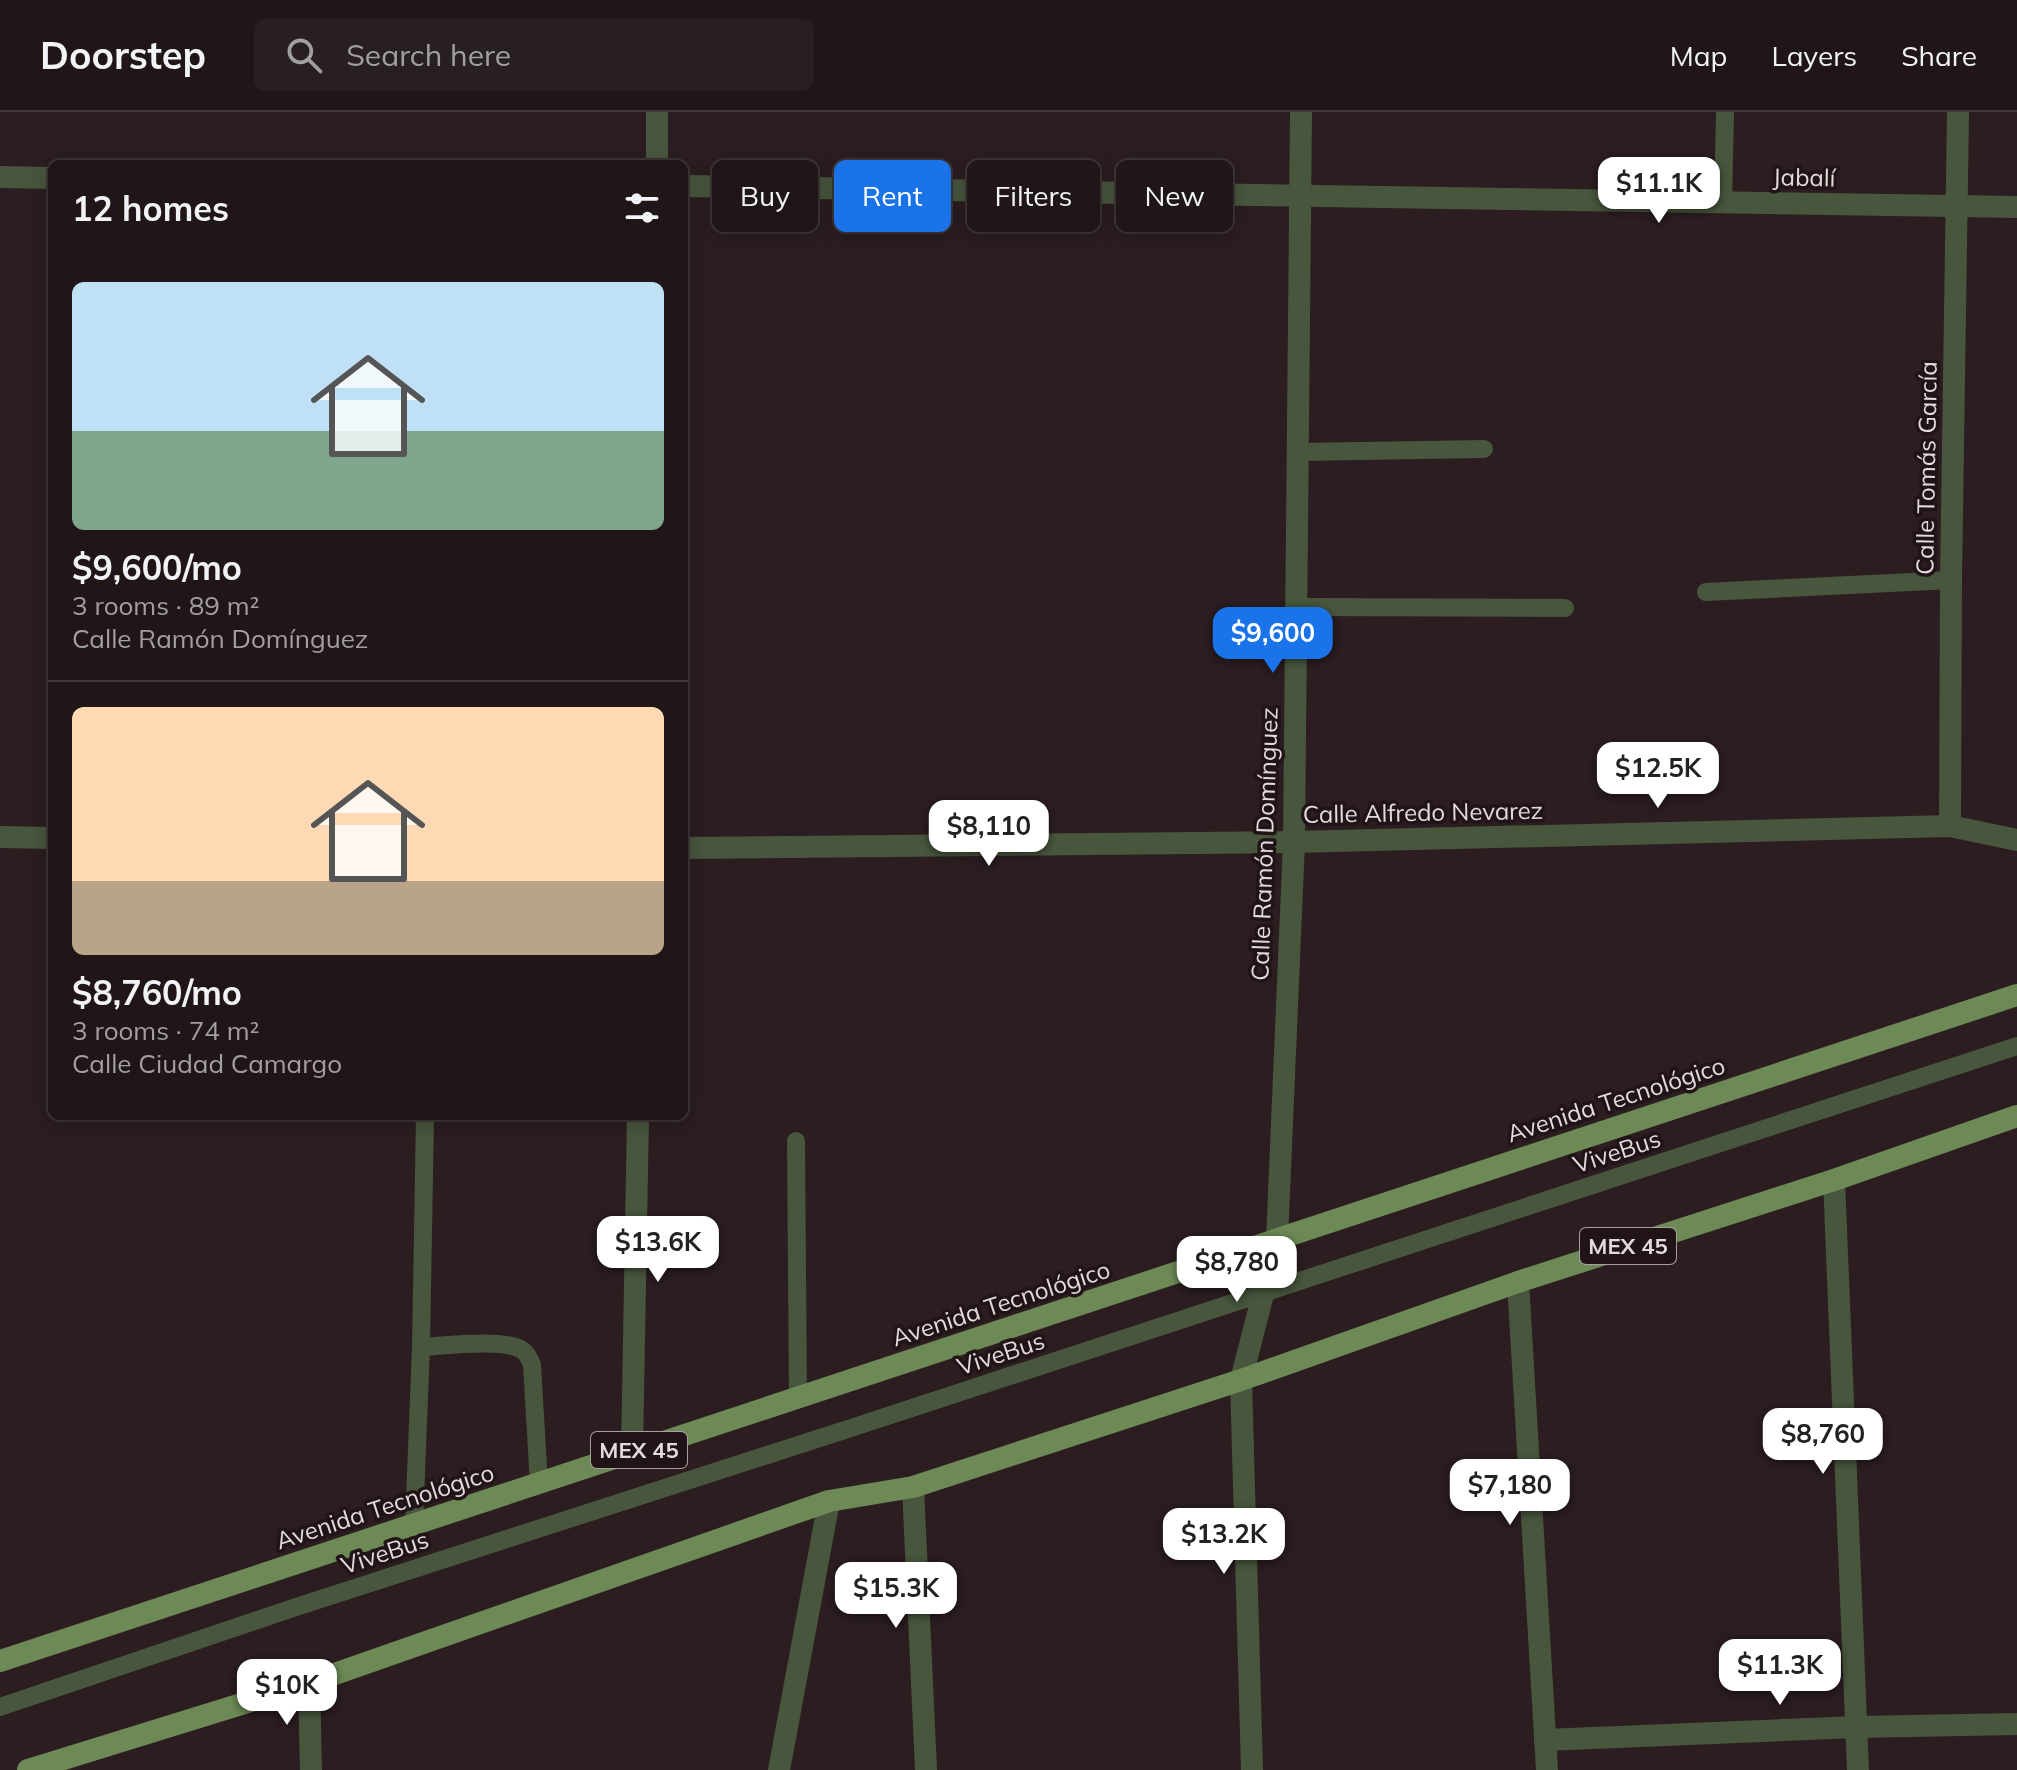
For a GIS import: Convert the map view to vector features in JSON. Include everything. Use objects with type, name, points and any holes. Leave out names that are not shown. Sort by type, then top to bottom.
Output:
[{"type":"main road","name":"Avenida Tecnológico","points":[[0,1661],[2017,995]]},
{"type":"main road","name":"MEX 45","points":[[28,1770],[309,1683],[829,1501],[913,1487],[1241,1380],[1518,1282],[1834,1180],[2017,1116]]},
{"type":"street","points":[[657,112],[657,160]]},
{"type":"street","name":"Calle Ramón Domínguez","points":[[1252,1770],[1241,1380],[1277,1240],[1294,842],[1301,112]]},
{"type":"street","name":"Calle Tomás García","points":[[1950,826],[1958,112]]},
{"type":"street","points":[[0,177],[48,178]]},
{"type":"street","name":"Jabalí","points":[[688,186],[2017,207]]},
{"type":"street","name":"Calle Alfredo Nevarez","points":[[688,848],[1294,842],[1950,826],[2017,840]]},
{"type":"street","points":[[0,837],[48,838]]},
{"type":"street","points":[[632,1452],[638,1120]]},
{"type":"street","points":[[1834,1180],[1858,1770]]},
{"type":"street","points":[[1518,1282],[1547,1770]]},
{"type":"street","points":[[913,1487],[926,1770]]},
{"type":"street","points":[[779,1770],[829,1501]]},
{"type":"street","points":[[309,1683],[311,1770]]},
{"type":"street","points":[[1545,1740],[1857,1727],[2017,1724]]},
{"type":"lane","points":[[1723,203],[1725,112]]},
{"type":"lane","points":[[1298,452],[1484,449]]},
{"type":"lane","points":[[1706,592],[1951,580]]},
{"type":"lane","points":[[1296,607],[1565,608]]},
{"type":"lane","name":"ViveBus","points":[[0,1707],[296,1607],[2017,1046]]},
{"type":"lane","points":[[414,1524],[425,1120]]},
{"type":"lane","points":[[796,1141],[798,1399]]},
{"type":"lane","points":[[421,1347],[503,1345],[522,1350],[529,1357],[539,1484]]}]
